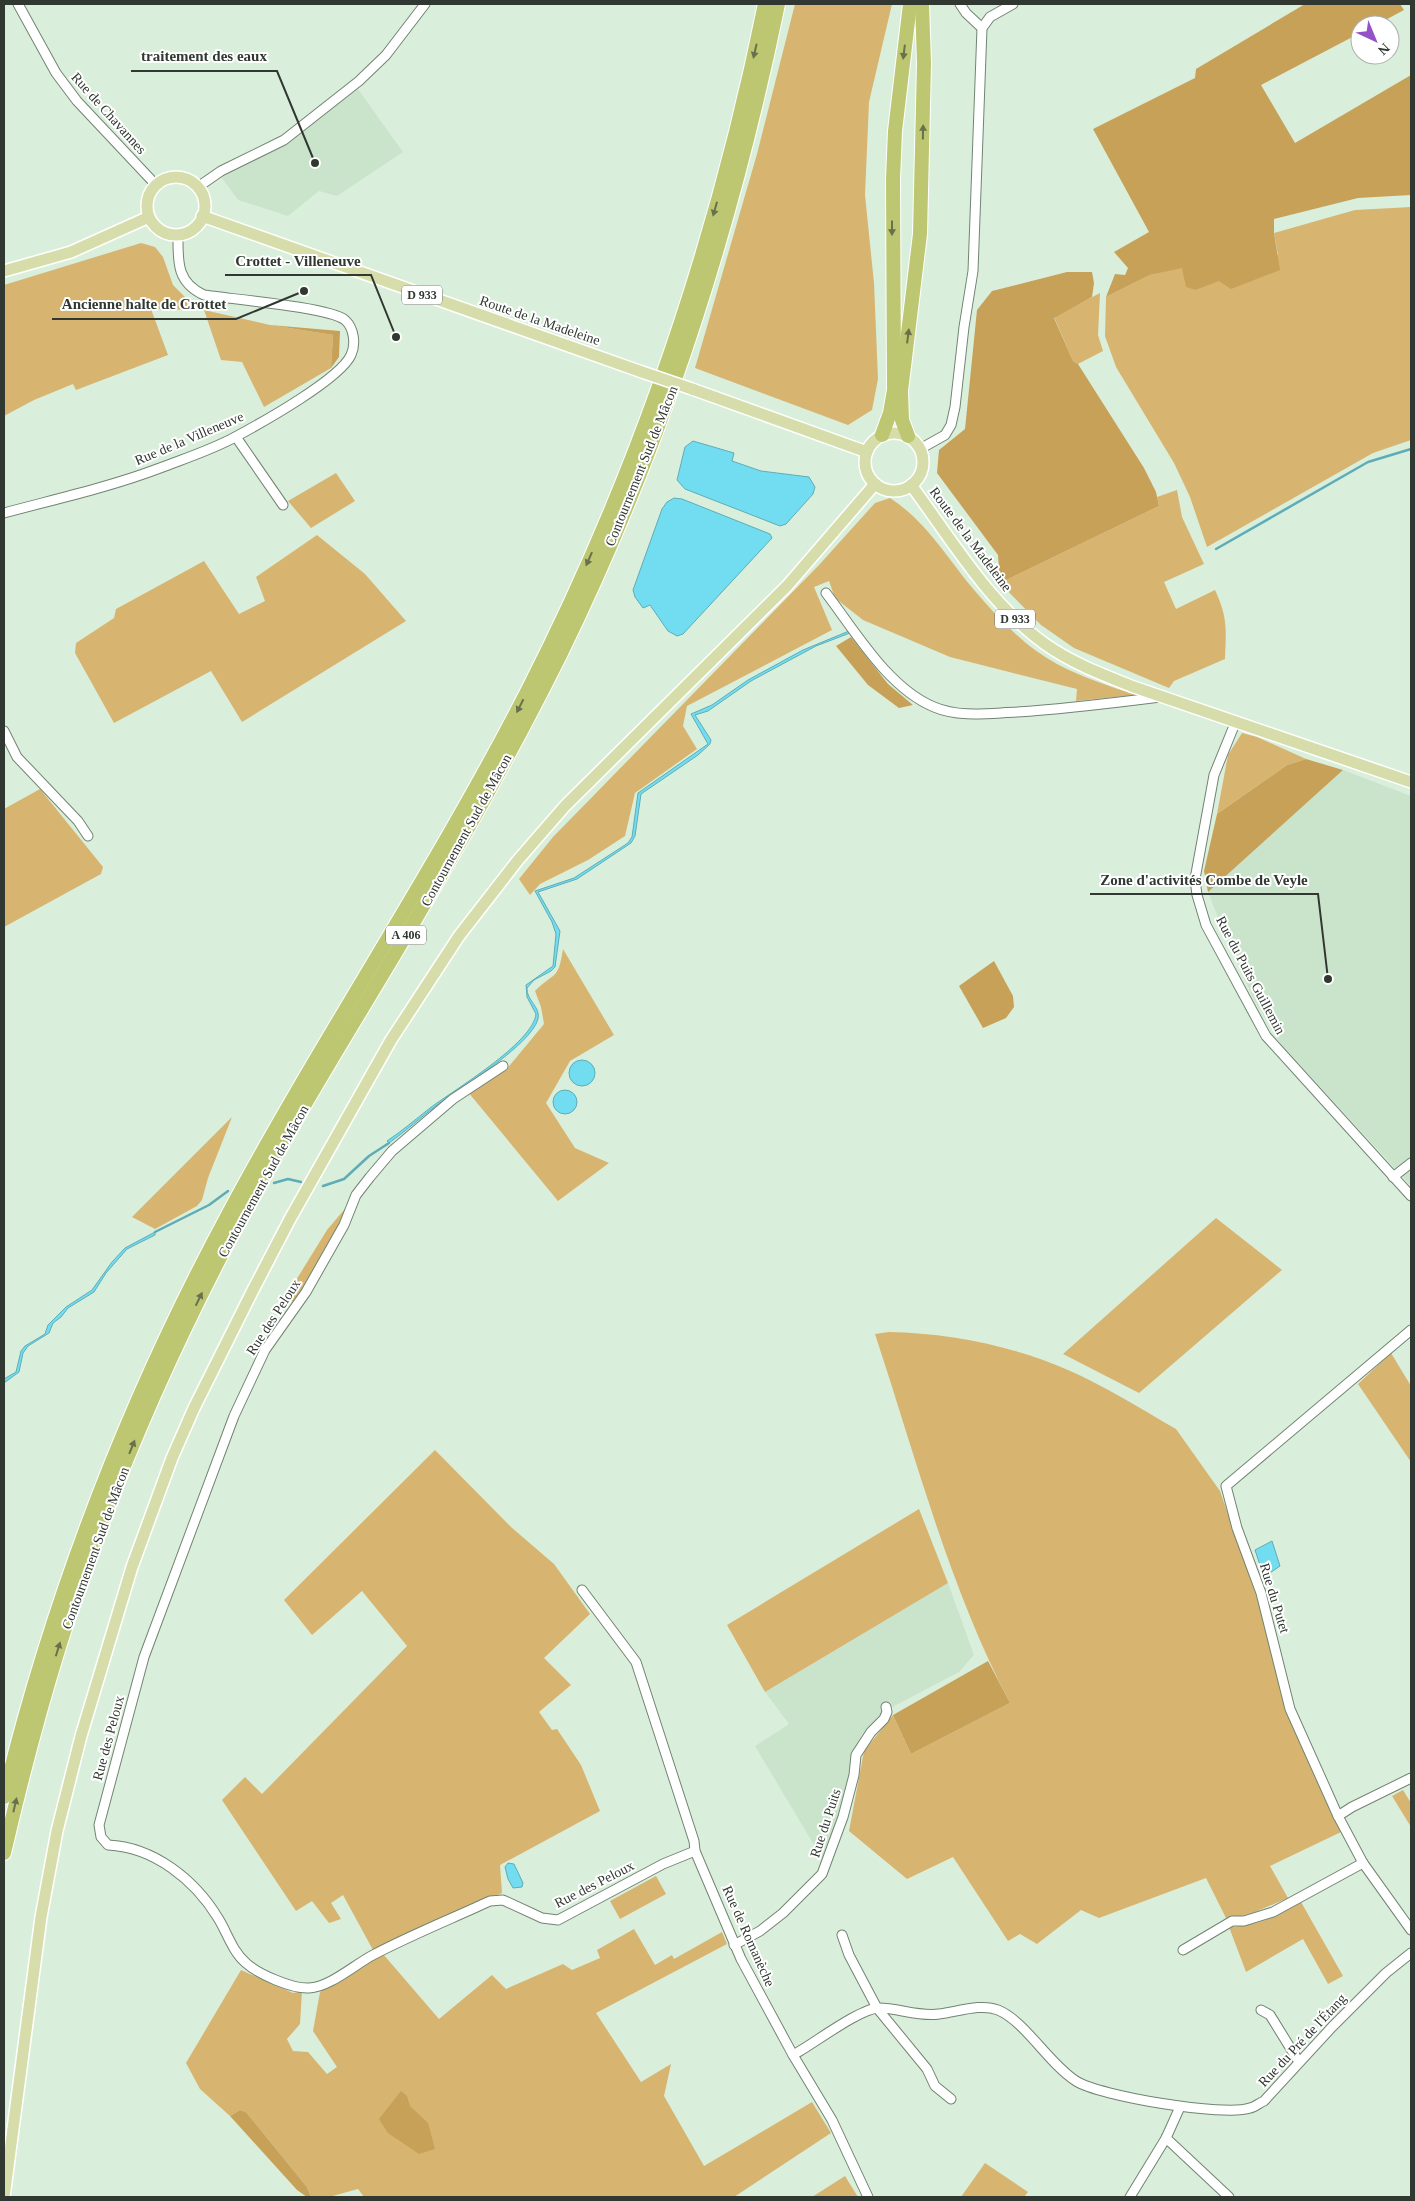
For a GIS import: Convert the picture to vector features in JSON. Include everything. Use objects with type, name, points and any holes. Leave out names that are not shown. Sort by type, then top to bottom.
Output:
[{"type":"highway","name":"Contournement Sud de Mâcon","points":[[4,1797],[44,1652],[78,1551],[124,1433],[166,1338],[230,1210],[481,780],[543,660],[598,540],[663,375],[701,256],[735,137],[765,4]]},
{"type":"highway","name":"Contournement Sud de Mâcon","points":[[4,1853],[40,1711],[88,1560],[140,1428],[176,1347],[247,1206],[454,853],[514,744],[573,626],[634,487],[673,386],[716,252],[751,125],[778,4]]},
{"type":"highway","points":[[882,435],[890,413],[894,390],[892,179],[895,131],[910,4]]},
{"type":"highway","points":[[908,436],[902,420],[901,391],[920,234],[924,82],[922,4]]},
{"type":"main road","points":[[182,178],[191,181],[198,187],[204,201],[202,216],[193,229],[178,234],[161,231],[149,218],[147,200],[156,185],[164,180],[182,178]]},
{"type":"main road","name":"Route de la Madeleine","points":[[202,216],[867,452]]},
{"type":"main road","points":[[4,271],[71,252],[149,218]]},
{"type":"main road","points":[[898,433],[908,436],[920,449],[922,468],[920,475],[911,485],[897,491],[882,488],[875,484],[866,470],[867,452],[870,446],[882,435],[898,433]]},
{"type":"main road","points":[[4,2197],[41,1917],[57,1831],[81,1736],[129,1576],[172,1458],[194,1408],[252,1290],[391,1040],[459,936],[518,860],[572,799],[787,586],[875,484]]},
{"type":"main road","name":"Route de la Madeleine","points":[[911,485],[979,578],[1012,617],[1032,634],[1063,656],[1094,672],[1163,697]]},
{"type":"main road","name":"D 933","points":[[1163,697],[1411,782]]},
{"type":"street","name":"Rue de Chavannes","points":[[18,4],[62,80],[77,101],[156,185]]},
{"type":"street","points":[[198,187],[221,171],[284,140],[359,81],[386,55],[425,4]]},
{"type":"street","points":[[960,4],[966,13],[982,28]]},
{"type":"street","points":[[920,449],[945,435],[951,425],[955,407],[964,327],[973,271],[982,28],[990,17],[1013,4]]},
{"type":"street","name":"Rue de la Villeneuve","points":[[4,513],[159,468],[236,437],[313,389],[337,372],[345,363],[353,348],[353,333],[350,325],[338,316],[285,305],[204,296],[192,290],[183,279],[178,259],[178,234]]},
{"type":"street","points":[[236,437],[283,505]]},
{"type":"street","points":[[826,593],[889,675],[912,694],[934,707],[976,715],[1048,710],[1163,697]]},
{"type":"street","name":"Rue du Puits Guillemin","points":[[1236,721],[1214,775],[1196,879],[1197,895],[1206,925],[1274,1046],[1411,1196]]},
{"type":"street","points":[[4,731],[17,758],[78,821],[88,836]]},
{"type":"street","name":"Rue des Peloux","points":[[503,1066],[453,1099],[392,1152],[370,1177],[356,1195],[344,1226],[306,1292],[265,1350],[234,1416],[144,1657],[99,1825],[101,1838],[108,1845],[126,1846],[154,1856],[174,1869],[208,1904],[246,1963],[258,1971],[292,1986],[310,1988],[337,1977],[372,1956],[490,1900],[503,1900],[542,1918],[558,1920],[663,1864],[695,1851]]},
{"type":"street","points":[[1393,1177],[1411,1162]]},
{"type":"street","name":"Rue du Putet","points":[[1411,1330],[1226,1486],[1238,1528],[1261,1593],[1290,1709],[1338,1816],[1363,1863],[1411,1930]]},
{"type":"street","name":"Rue de Romanèche","points":[[582,1590],[636,1662],[694,1841],[695,1851],[734,1945],[793,2056],[832,2120],[868,2197]]},
{"type":"street","name":"Rue du Puits","points":[[734,1945],[760,1931],[783,1913],[822,1874],[843,1818],[854,1775],[856,1755],[871,1732],[884,1719],[886,1708]]},
{"type":"street","points":[[1338,1816],[1352,1807],[1411,1778]]},
{"type":"street","points":[[1183,1950],[1232,1921],[1244,1921],[1273,1912],[1363,1863]]},
{"type":"street","points":[[842,1935],[849,1955],[877,2008],[927,2069],[935,2086],[951,2099]]},
{"type":"street","name":"Rue du Pré de l'Étang","points":[[793,2056],[853,2018],[877,2008],[936,2015],[982,2008],[997,2010],[1010,2017],[1056,2065],[1078,2082],[1101,2090],[1180,2108],[1231,2110],[1250,2108],[1264,2101],[1299,2062],[1386,1973],[1411,1953]]},
{"type":"street","points":[[1261,2010],[1270,2015],[1299,2062]]},
{"type":"street","points":[[1130,2197],[1166,2138],[1180,2108]]},
{"type":"street","points":[[1166,2138],[1229,2197]]},
{"type":"shaded area","points":[[795,4],[892,4],[869,102],[865,195],[874,283],[878,379],[872,410],[848,425],[695,368],[757,154]]},
{"type":"shaded area","points":[[1305,4],[1400,4],[1404,10],[1395,15],[1350,15],[1350,38],[1261,85],[1295,143],[1411,75],[1411,195],[1358,198],[1274,219],[1274,233],[1280,270],[1231,289],[1219,281],[1196,290],[1186,287],[1182,268],[1150,275],[1106,297],[1115,274],[1125,275],[1128,268],[1114,252],[1149,232],[1093,129],[1195,78],[1196,69]]},
{"type":"shaded area","points":[[358,89],[403,152],[337,196],[319,191],[288,216],[238,200],[219,174],[289,141]]},
{"type":"shaded area","points":[[1411,207],[1411,440],[1373,453],[1207,547],[1190,497],[1174,463],[1116,367],[1105,336],[1106,297],[1150,275],[1182,267],[1196,290],[1278,255],[1274,233],[1355,210]]},
{"type":"shaded area","points":[[141,243],[155,247],[163,257],[173,285],[186,298],[204,310],[151,309],[168,355],[76,390],[73,384],[34,400],[4,416],[4,285]]},
{"type":"shaded area","points":[[1067,272],[1092,272],[1094,283],[1092,297],[1054,318],[1073,361],[1078,364],[1144,468],[1156,492],[1159,506],[1000,583],[998,555],[937,473],[939,450],[965,429],[977,310],[992,291]]},
{"type":"shaded area","points":[[1100,293],[1098,335],[1103,351],[1078,364],[1073,361],[1054,317]]},
{"type":"shaded area","points":[[204,310],[270,325],[333,335],[331,368],[264,407],[242,362],[221,360]]},
{"type":"shaded area","points":[[270,325],[340,331],[339,357],[331,368],[333,335]]},
{"type":"shaded area","points":[[336,473],[355,501],[311,528],[288,501]]},
{"type":"shaded area","points":[[1177,490],[1182,517],[1204,564],[1164,582],[1176,609],[1215,590],[1224,616],[1225,659],[1174,681],[1169,688],[1074,648],[1041,625],[1000,583],[1159,506],[1157,497]]},
{"type":"shaded area","points":[[890,498],[926,529],[984,601],[1023,641],[1066,669],[1135,695],[1076,701],[1077,689],[950,657],[863,620],[835,598],[829,581],[814,587],[832,630],[687,706],[683,726],[697,749],[635,793],[625,836],[588,860],[540,884],[530,895],[519,879],[553,837],[819,565],[875,503]]},
{"type":"shaded area","points":[[317,535],[365,574],[406,621],[242,722],[211,671],[114,723],[75,653],[76,643],[114,618],[116,609],[204,561],[239,614],[265,601],[256,577]]},
{"type":"shaded area","points":[[851,637],[888,684],[913,705],[899,708],[868,685],[836,646]]},
{"type":"shaded area","points":[[1242,733],[1257,737],[1306,759],[1287,765],[1217,814],[1228,755]]},
{"type":"shaded area","points":[[1306,759],[1343,770],[1208,892],[1204,871],[1217,814],[1287,765]]},
{"type":"shaded area","points":[[1343,770],[1411,796],[1411,1186],[1280,1043],[1254,1000],[1208,892]]},
{"type":"shaded area","points":[[40,789],[103,867],[101,874],[4,927],[4,809]]},
{"type":"shaded area","points":[[563,949],[614,1035],[570,1061],[546,1103],[575,1148],[609,1163],[558,1201],[468,1092],[506,1070],[544,1024],[541,1007],[535,991],[557,971]]},
{"type":"shaded area","points":[[994,961],[1013,996],[1014,1007],[1006,1018],[983,1028],[959,986]]},
{"type":"shaded area","points":[[232,1117],[208,1178],[202,1200],[197,1206],[155,1229],[132,1217]]},
{"type":"shaded area","points":[[349,1204],[338,1230],[302,1291],[294,1302],[285,1298],[327,1230]]},
{"type":"shaded area","points":[[1216,1218],[1282,1270],[1139,1393],[1063,1354]]},
{"type":"shaded area","points":[[889,1332],[935,1335],[980,1342],[1025,1354],[1082,1376],[1176,1429],[1220,1491],[1259,1604],[1285,1708],[1341,1832],[1270,1866],[1288,1898],[1255,1912],[1227,1920],[1206,1878],[1099,1918],[1081,1910],[1037,1944],[1020,1934],[1008,1941],[953,1857],[907,1879],[849,1831],[864,1751],[893,1715],[911,1754],[1010,1703],[988,1659],[969,1614],[935,1522],[875,1334]]},
{"type":"shaded area","points":[[1391,1353],[1411,1386],[1411,1462],[1358,1384]]},
{"type":"shaded area","points":[[435,1450],[511,1527],[554,1564],[590,1614],[544,1658],[571,1685],[539,1712],[552,1730],[557,1729],[581,1765],[600,1811],[500,1865],[502,1893],[373,1950],[343,1895],[331,1903],[341,1919],[329,1923],[312,1901],[296,1911],[222,1800],[245,1777],[262,1794],[407,1646],[362,1591],[312,1635],[284,1600]]},
{"type":"shaded area","points":[[919,1509],[948,1583],[765,1692],[727,1625]]},
{"type":"shaded area","points":[[948,1583],[974,1655],[959,1672],[883,1712],[861,1736],[824,1862],[755,1746],[789,1724],[765,1692]]},
{"type":"shaded area","points":[[988,1661],[1010,1703],[911,1754],[893,1715]]},
{"type":"shaded area","points":[[1403,1790],[1411,1803],[1411,1827],[1392,1796]]},
{"type":"shaded area","points":[[656,1876],[666,1894],[620,1919],[610,1901]]},
{"type":"shaded area","points":[[1301,1902],[1343,1976],[1328,1984],[1303,1939],[1246,1972],[1229,1927],[1267,1919]]},
{"type":"shaded area","points":[[634,1929],[655,1965],[672,1955],[674,1959],[722,1932],[727,1944],[596,2013],[641,2082],[671,2064],[664,2096],[704,2166],[812,2102],[831,2133],[734,2197],[364,2197],[358,2189],[329,2197],[311,2197],[307,2187],[246,2112],[240,2110],[230,2116],[200,2089],[186,2063],[241,1970],[293,1993],[302,1991],[300,2024],[287,2039],[293,2051],[308,2052],[327,2074],[337,2067],[313,2031],[320,1992],[383,1954],[439,2019],[492,1975],[506,1989],[563,1964],[572,1970],[600,1958],[597,1950]]},
{"type":"shaded area","points":[[401,2091],[407,2096],[410,2106],[428,2123],[435,2149],[419,2154],[388,2133],[379,2119]]},
{"type":"shaded area","points":[[240,2110],[246,2112],[307,2187],[311,2197],[307,2197],[297,2190],[230,2116]]},
{"type":"shaded area","points":[[985,2163],[1028,2192],[1024,2197],[961,2197]]},
{"type":"shaded area","points":[[845,2176],[858,2197],[812,2197]]},
{"type":"water","points":[[693,441],[734,453],[732,461],[761,471],[809,477],[815,487],[813,494],[786,524],[780,526],[685,489],[677,480],[685,447]]},
{"type":"water","points":[[674,498],[682,499],[770,534],[772,538],[683,634],[677,636],[668,631],[650,605],[643,608],[635,597],[633,590],[662,509],[667,502]]},
{"type":"water","points":[[849,631],[850,633],[816,646],[751,681],[708,711],[695,715],[711,740],[710,744],[698,755],[641,794],[635,836],[631,843],[577,879],[538,892],[560,931],[555,967],[534,980],[527,988],[527,992],[536,1007],[538,1015],[533,1029],[494,1065],[437,1105],[389,1143],[387,1141],[507,1052],[532,1026],[536,1014],[527,997],[526,985],[553,966],[556,934],[552,922],[535,891],[574,878],[628,843],[632,837],[638,793],[708,744],[691,714],[712,705],[748,680],[803,650]]},
{"type":"water","points":[[582,1060],[591,1064],[595,1073],[591,1082],[582,1086],[573,1082],[569,1073],[573,1064]]},
{"type":"water","points":[[565,1090],[573,1094],[577,1102],[573,1110],[565,1114],[557,1110],[553,1102],[557,1094]]},
{"type":"water","points":[[155,1232],[155,1235],[127,1249],[106,1273],[94,1292],[68,1308],[53,1323],[49,1333],[28,1346],[23,1353],[19,1372],[4,1383],[4,1379],[16,1372],[21,1351],[25,1346],[45,1334],[48,1325],[66,1307],[92,1290],[112,1262],[125,1248]]},
{"type":"water","points":[[1272,1541],[1280,1566],[1264,1577],[1255,1550]]},
{"type":"water","points":[[508,1863],[514,1864],[523,1883],[522,1887],[513,1888],[505,1867]]},
{"type":"waterway","points":[[1216,549],[1368,462],[1411,449]]},
{"type":"waterway","points":[[323,1186],[344,1179],[369,1156],[389,1143]]},
{"type":"waterway","points":[[274,1183],[288,1179],[301,1182]]},
{"type":"waterway","points":[[155,1232],[209,1205],[228,1191]]},
{"type":"place","name":"traitement des eaux","points":[[315,163]]},
{"type":"place","name":"Ancienne halte de Crottet","points":[[304,291]]},
{"type":"place","name":"Crottet - Villeneuve","points":[[396,337]]},
{"type":"place","name":"Zone d'activités Combe de Veyle","points":[[1328,979]]}]
